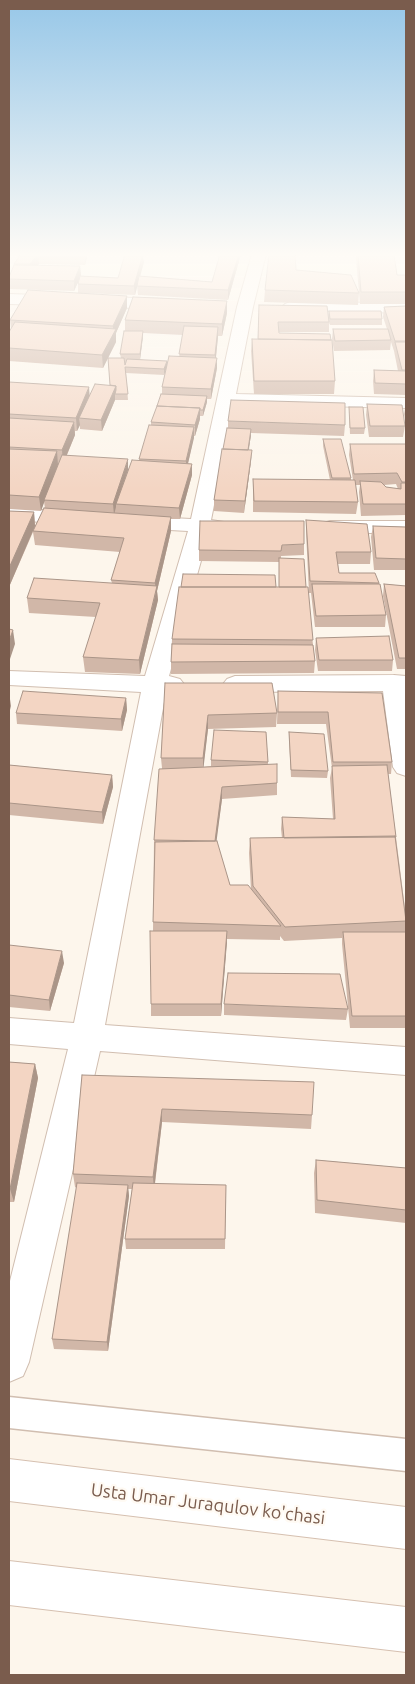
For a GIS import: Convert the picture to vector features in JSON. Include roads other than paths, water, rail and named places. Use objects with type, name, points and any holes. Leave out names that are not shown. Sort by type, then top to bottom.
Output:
[{"type":"street","points":[[9,1362],[87,1037],[155,684],[200,526],[227,399],[245,333]]},
{"type":"street","points":[[227,399],[406,403]]},
{"type":"street","points":[[9,514],[200,526],[240,526]]},
{"type":"street","points":[[308,527],[406,527]]},
{"type":"street","points":[[9,678],[155,684],[400,682],[406,767]]},
{"type":"street","points":[[9,1031],[406,1061]]},
{"type":"street","name":"Usta Umar Juraqulov ko'chasi","points":[[9,1480],[406,1528]]},
{"type":"street","points":[[9,1583],[406,1630]]},
{"type":"lane","points":[[9,1412],[406,1454]]}]
